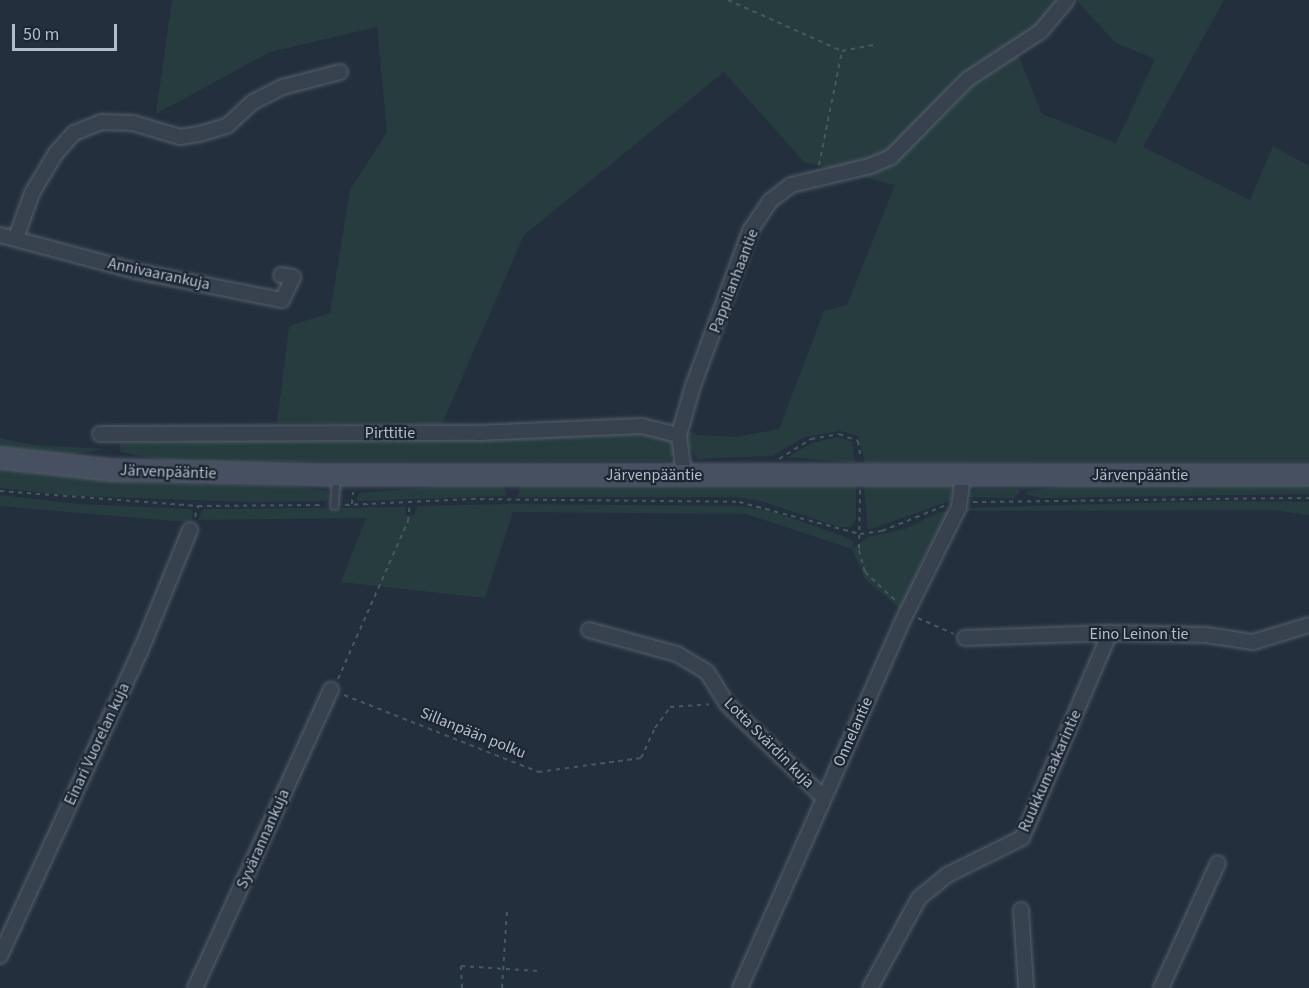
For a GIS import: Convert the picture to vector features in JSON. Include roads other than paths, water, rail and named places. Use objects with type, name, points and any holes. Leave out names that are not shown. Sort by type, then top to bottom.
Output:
[{"type":"main road","name":"Järvenpääntie","points":[[0,458],[120,470],[336,475],[1309,475]]},
{"type":"street","name":"Pappilanhaantie","points":[[684,475],[679,435],[750,231],[770,201],[791,185],[870,166],[891,157],[968,79],[1041,31],[1067,0]]},
{"type":"street","points":[[16,238],[32,193],[56,153],[74,133],[101,122],[133,123],[180,137],[200,134],[227,126],[253,102],[283,87],[340,72]]},
{"type":"street","name":"Annivaarankuja","points":[[0,235],[135,271],[282,300],[293,278],[281,275]]},
{"type":"street","name":"Pirttitie","points":[[100,434],[479,433],[642,426],[679,435]]},
{"type":"street","name":"Onnelantie","points":[[740,988],[779,909],[823,797],[960,502],[963,475]]},
{"type":"street","name":"Einari Vuorelan kuja","points":[[0,956],[140,652],[190,530]]},
{"type":"street","name":"Eino Leinon tie","points":[[965,638],[1110,633],[1206,635],[1253,642],[1309,625]]},
{"type":"street","name":"Lotta Svärdin kuja","points":[[589,630],[677,654],[707,672],[726,703],[823,797]]},
{"type":"street","name":"Ruukkumaakarintie","points":[[870,988],[919,898],[947,875],[1022,838],[1110,633]]},
{"type":"street","name":"Syvärannankuja","points":[[195,988],[331,690]]},
{"type":"street","points":[[1161,988],[1218,863]]},
{"type":"street","points":[[1021,910],[1026,988]]},
{"type":"lane","points":[[334,505],[336,475]]}]
